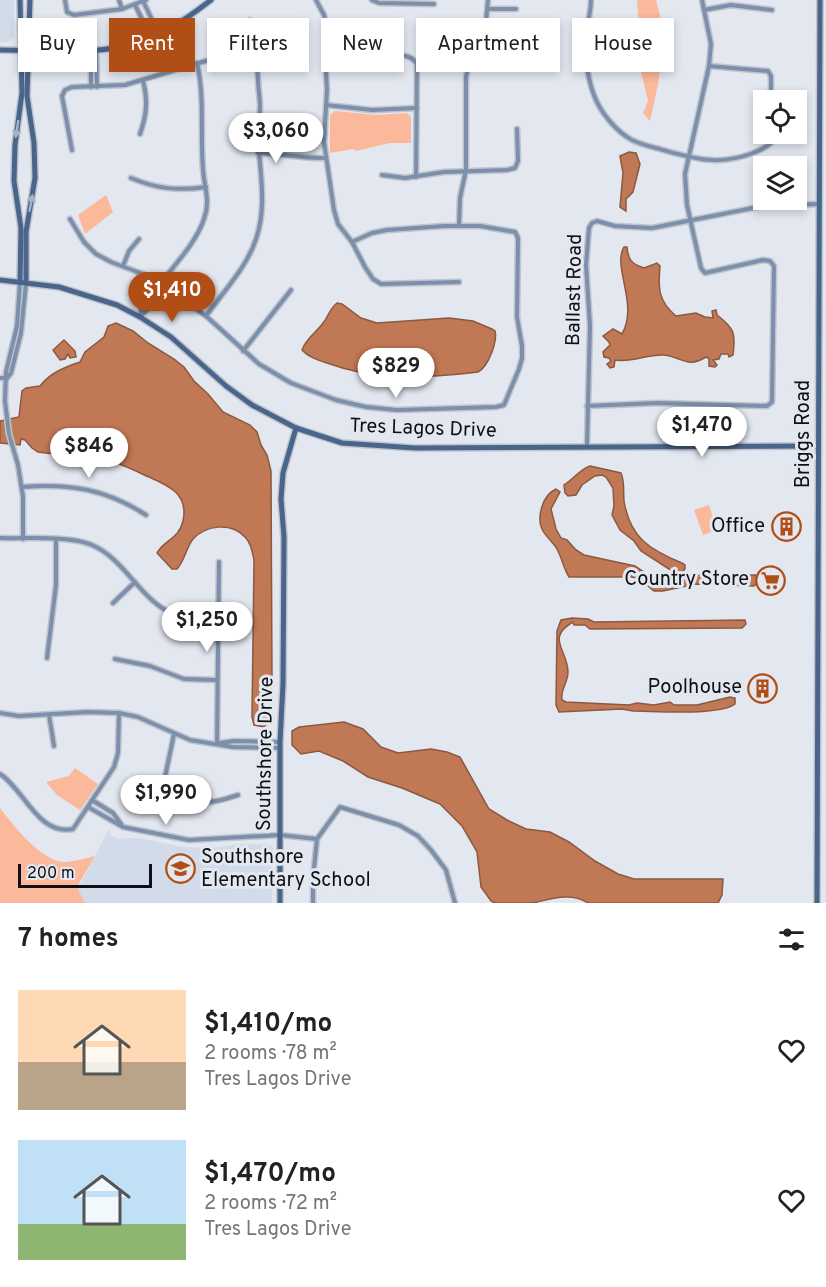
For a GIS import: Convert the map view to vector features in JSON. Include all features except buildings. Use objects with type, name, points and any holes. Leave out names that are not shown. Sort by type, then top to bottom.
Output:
[{"type":"street","points":[[20,0],[20,18]]},
{"type":"street","points":[[30,0],[30,18]]},
{"type":"street","points":[[65,0],[67,12],[74,15],[99,14],[144,1],[150,16],[146,18]]},
{"type":"street","points":[[119,0],[122,9]]},
{"type":"street","points":[[186,18],[211,0]]},
{"type":"street","points":[[316,0],[324,15],[327,31],[324,142],[338,224],[352,242],[373,279],[381,284],[459,282]]},
{"type":"street","points":[[372,0],[379,3],[434,4]]},
{"type":"street","points":[[487,18],[488,0]]},
{"type":"street","points":[[591,0],[586,37],[586,58],[596,99],[607,118],[618,130],[632,140],[688,157],[717,161],[745,156],[770,144]]},
{"type":"street","points":[[587,406],[658,403],[766,406],[772,402],[774,266],[770,261],[764,260],[705,273],[700,268],[685,189],[688,157],[709,66],[711,44],[702,0]]},
{"type":"street","name":"Briggs Road","points":[[817,903],[820,0]]},
{"type":"street","points":[[135,5],[141,18]]},
{"type":"street","points":[[704,10],[731,5],[772,10]]},
{"type":"street","points":[[488,9],[516,9]]},
{"type":"street","points":[[0,50],[18,50]]},
{"type":"street","points":[[404,55],[413,58],[417,64],[416,177]]},
{"type":"street","points":[[72,150],[62,96],[65,90],[72,87],[117,86],[142,81],[207,61]]},
{"type":"street","points":[[140,317],[142,308],[153,288],[160,284],[202,226],[207,210],[202,166],[202,88],[197,63]]},
{"type":"street","points":[[709,66],[768,70],[771,76],[771,90]]},
{"type":"street","points":[[22,72],[22,93],[14,154],[23,282]]},
{"type":"street","points":[[23,538],[22,487],[6,414],[6,372],[17,326],[26,232],[35,178],[33,132],[27,96],[28,72]]},
{"type":"street","points":[[90,72],[91,87]]},
{"type":"street","points":[[97,72],[97,87]]},
{"type":"street","points":[[206,316],[241,267],[255,242],[262,213],[263,199],[258,153],[259,72]]},
{"type":"street","points":[[459,226],[460,198],[466,170],[467,72]]},
{"type":"street","points":[[140,134],[147,111],[146,93],[142,81]]},
{"type":"street","points":[[326,105],[372,110],[417,108]]},
{"type":"street","points":[[382,174],[405,178],[466,170],[515,168],[518,161],[517,129]]},
{"type":"street","points":[[258,153],[275,153],[310,159],[325,158]]},
{"type":"street","points":[[131,178],[162,189],[188,190],[206,187]]},
{"type":"street","name":"Ballast Road","points":[[587,445],[590,326],[586,265],[589,228],[592,223],[597,221],[615,226],[652,228],[763,206],[819,204]]},
{"type":"street","points":[[70,219],[84,242],[96,254],[138,271],[160,284],[206,316],[267,370],[291,382],[336,400],[366,407],[397,410],[504,405],[522,358],[517,317],[518,238],[515,232],[480,226],[387,230],[372,233],[352,242]]},
{"type":"street","points":[[123,266],[129,251],[139,239]]},
{"type":"street","name":"Tres Lagos Drive","points":[[0,280],[59,287],[117,305],[140,317],[181,345],[237,394],[269,415],[296,428],[342,443],[415,448],[587,445],[818,446]]},
{"type":"street","points":[[243,351],[291,290]]},
{"type":"street","points":[[0,378],[7,378]]},
{"type":"street","name":"Southshore Drive","points":[[280,903],[284,537],[281,499],[283,473],[296,428]]},
{"type":"street","points":[[22,487],[46,486],[92,490],[118,499],[146,515]]},
{"type":"street","points":[[0,538],[82,541],[102,550],[156,602],[174,614],[186,617],[219,618]]},
{"type":"street","points":[[47,658],[56,585],[56,539]]},
{"type":"street","points":[[217,743],[219,562]]},
{"type":"street","points":[[113,603],[135,582]]},
{"type":"street","points":[[115,659],[150,666],[184,679],[217,680]]},
{"type":"street","points":[[0,714],[119,713],[138,717],[190,740],[240,747],[280,745]]},
{"type":"street","points":[[0,774],[15,787],[40,819],[59,829],[73,829],[114,767],[119,713]]},
{"type":"street","points":[[49,715],[54,746]]},
{"type":"street","points":[[174,734],[164,782],[164,790],[171,799],[184,802],[205,802],[221,801],[238,795]]},
{"type":"street","points":[[217,743],[240,741],[280,745]]},
{"type":"street","points":[[240,741],[240,747]]},
{"type":"street","points":[[92,800],[113,813],[123,827]]},
{"type":"street","points":[[88,807],[123,827],[189,840],[280,835],[317,839]]},
{"type":"street","points":[[313,903],[317,839],[340,807],[399,825],[418,836],[446,870],[455,903]]},
{"type":"street","points":[[103,816],[107,809]]},
{"type":"shaded area","points":[[0,0],[14,0],[14,37],[8,42],[0,42]]},
{"type":"shaded area","points":[[637,0],[656,0],[661,18],[638,18]]},
{"type":"shaded area","points":[[641,72],[660,72],[650,121],[643,113],[648,101]]},
{"type":"shaded area","points":[[335,111],[376,115],[407,113],[411,117],[411,143],[390,143],[356,151],[353,149],[330,153],[330,115]]},
{"type":"shaded area","points":[[629,152],[636,153],[640,164],[633,192],[626,199],[626,211],[620,207],[623,173],[620,156]]},
{"type":"shaded area","points":[[106,195],[113,212],[85,234],[78,215]]},
{"type":"shaded area","points":[[624,247],[627,247],[631,261],[636,265],[644,268],[657,263],[660,266],[660,294],[676,316],[696,313],[713,318],[712,311],[716,310],[717,315],[727,324],[734,336],[733,355],[729,357],[728,354],[721,354],[719,359],[713,360],[717,365],[715,367],[709,366],[709,359],[706,357],[689,362],[658,355],[615,360],[614,367],[610,368],[607,364],[611,361],[604,357],[603,352],[610,345],[603,336],[613,329],[622,334],[628,311],[621,265]]},
{"type":"shaded area","points":[[337,303],[342,304],[361,318],[377,323],[449,318],[473,321],[495,331],[494,347],[489,359],[478,372],[402,377],[346,369],[313,358],[302,350]]},
{"type":"shaded area","points":[[116,323],[133,331],[184,367],[223,412],[250,425],[257,432],[267,455],[271,471],[272,680],[268,723],[264,727],[254,725],[252,717],[254,560],[245,537],[226,527],[211,528],[193,539],[182,562],[177,569],[172,569],[157,553],[181,527],[184,510],[178,494],[164,484],[102,458],[38,452],[21,439],[20,445],[0,443],[0,421],[19,417],[22,391],[26,388],[40,386],[63,368],[80,362],[85,352],[104,337],[108,326]]},
{"type":"shaded area","points":[[64,340],[75,351],[76,357],[70,358],[68,354],[65,359],[60,360],[53,350]]},
{"type":"shaded area","points":[[590,466],[621,473],[624,501],[631,524],[643,541],[660,553],[685,565],[682,572],[669,569],[641,551],[634,541],[620,530],[612,515],[613,488],[606,477],[595,476],[582,485],[576,495],[568,496],[565,493],[564,485]]},
{"type":"shaded area","points":[[556,489],[560,492],[551,509],[556,529],[561,538],[567,540],[584,555],[635,566],[653,578],[663,581],[690,575],[756,575],[758,582],[754,586],[696,584],[654,591],[639,579],[632,577],[569,577],[557,548],[543,531],[540,520],[547,496]]},
{"type":"shaded area","points":[[709,505],[717,530],[703,535],[694,510]]},
{"type":"shaded area","points":[[588,619],[594,622],[745,620],[746,624],[742,628],[590,629],[585,625],[574,625],[573,622],[560,633],[559,639],[568,672],[562,696],[562,700],[566,702],[654,705],[670,702],[674,705],[697,705],[730,697],[735,698],[735,704],[727,708],[702,711],[622,709],[559,712],[556,705],[557,631],[561,620]]},
{"type":"shaded area","points":[[344,722],[363,729],[381,747],[398,753],[431,749],[460,757],[489,809],[526,829],[550,832],[618,874],[634,879],[723,879],[722,895],[718,903],[588,903],[568,897],[533,903],[495,903],[481,887],[477,852],[462,826],[440,804],[368,777],[343,761],[319,751],[301,754],[292,745],[292,731],[299,727]]},
{"type":"shaded area","points":[[75,768],[98,784],[80,810],[57,795],[46,782],[69,776]]},
{"type":"shaded area","points":[[0,808],[29,842],[48,857],[67,862],[95,856],[77,887],[85,903],[0,903]]},
{"type":"shaded area","name":"Southshore Elementary School","points":[[109,829],[111,835],[117,839],[138,838],[183,847],[210,848],[241,844],[268,844],[273,848],[272,903],[85,903],[77,887]]},
{"type":"place","name":"Office","points":[[786,527]]},
{"type":"place","name":"Country Store","points":[[770,580]]},
{"type":"place","name":"Poolhouse","points":[[763,688]]},
{"type":"place","name":"Southshore Elementary School","points":[[180,869]]}]
